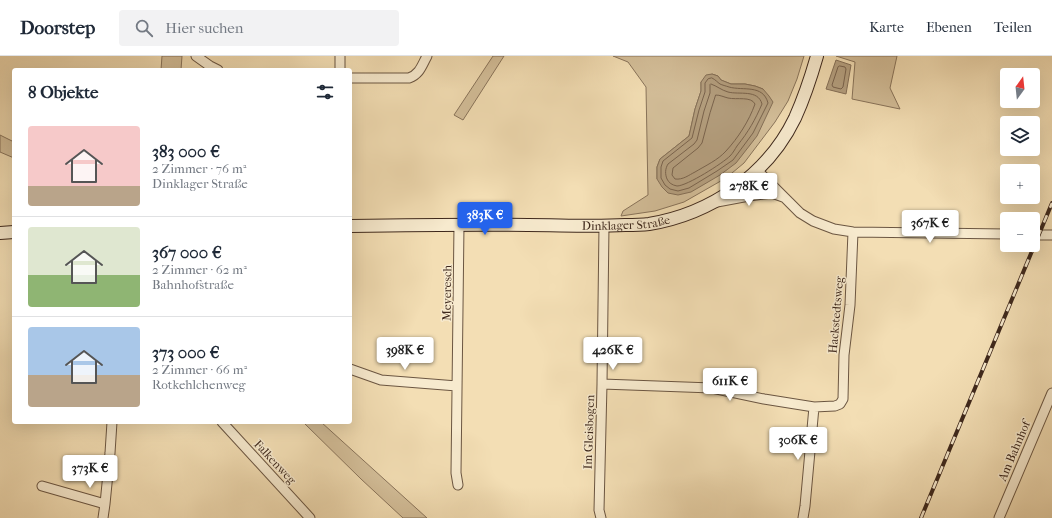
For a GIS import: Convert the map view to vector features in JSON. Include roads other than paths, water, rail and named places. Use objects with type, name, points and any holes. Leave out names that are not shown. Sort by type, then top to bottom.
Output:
[{"type":"main road","name":"Dinklager Straße","points":[[352,226],[504,224],[604,226],[648,224],[682,216],[714,202],[740,185],[769,158],[782,141],[794,120],[804,98],[817,56]]},
{"type":"main road","points":[[0,233],[12,232]]},
{"type":"street","points":[[196,56],[214,68]]},
{"type":"street","points":[[340,56],[340,68]]},
{"type":"street","points":[[352,78],[409,78],[415,76],[420,70],[427,56]]},
{"type":"street","points":[[757,170],[800,213],[813,221],[834,229],[853,232],[1000,234]]},
{"type":"street","points":[[714,202],[772,193],[785,198]]},
{"type":"street","name":"Meyeresch","points":[[458,485],[456,473],[459,225]]},
{"type":"street","name":"Im Gleisbogen","points":[[601,518],[599,510],[604,226]]},
{"type":"street","name":"Hackstedtsweg","points":[[814,407],[835,406],[840,404],[843,400],[844,355],[850,305],[853,232]]},
{"type":"street","points":[[1040,235],[1052,235]]},
{"type":"street","points":[[352,370],[380,380],[457,386]]},
{"type":"street","points":[[602,384],[712,388],[764,399],[814,407],[803,518]]},
{"type":"street","name":"Am Bahnhof","points":[[998,518],[1049,411],[1052,393]]},
{"type":"street","points":[[103,518],[112,424]]},
{"type":"street","name":"Falkenweg","points":[[224,424],[310,518]]},
{"type":"street","points":[[42,486],[105,504]]},
{"type":"water","points":[[836,60],[851,65],[846,94],[826,89]]},
{"type":"water","points":[[712,74],[731,84],[745,84],[763,89],[773,102],[757,136],[736,163],[720,175],[691,192],[678,195],[668,193],[657,179],[657,167],[660,159],[689,136],[701,91],[701,82],[706,75]]},
{"type":"railway","points":[[921,518],[1052,203]]}]
